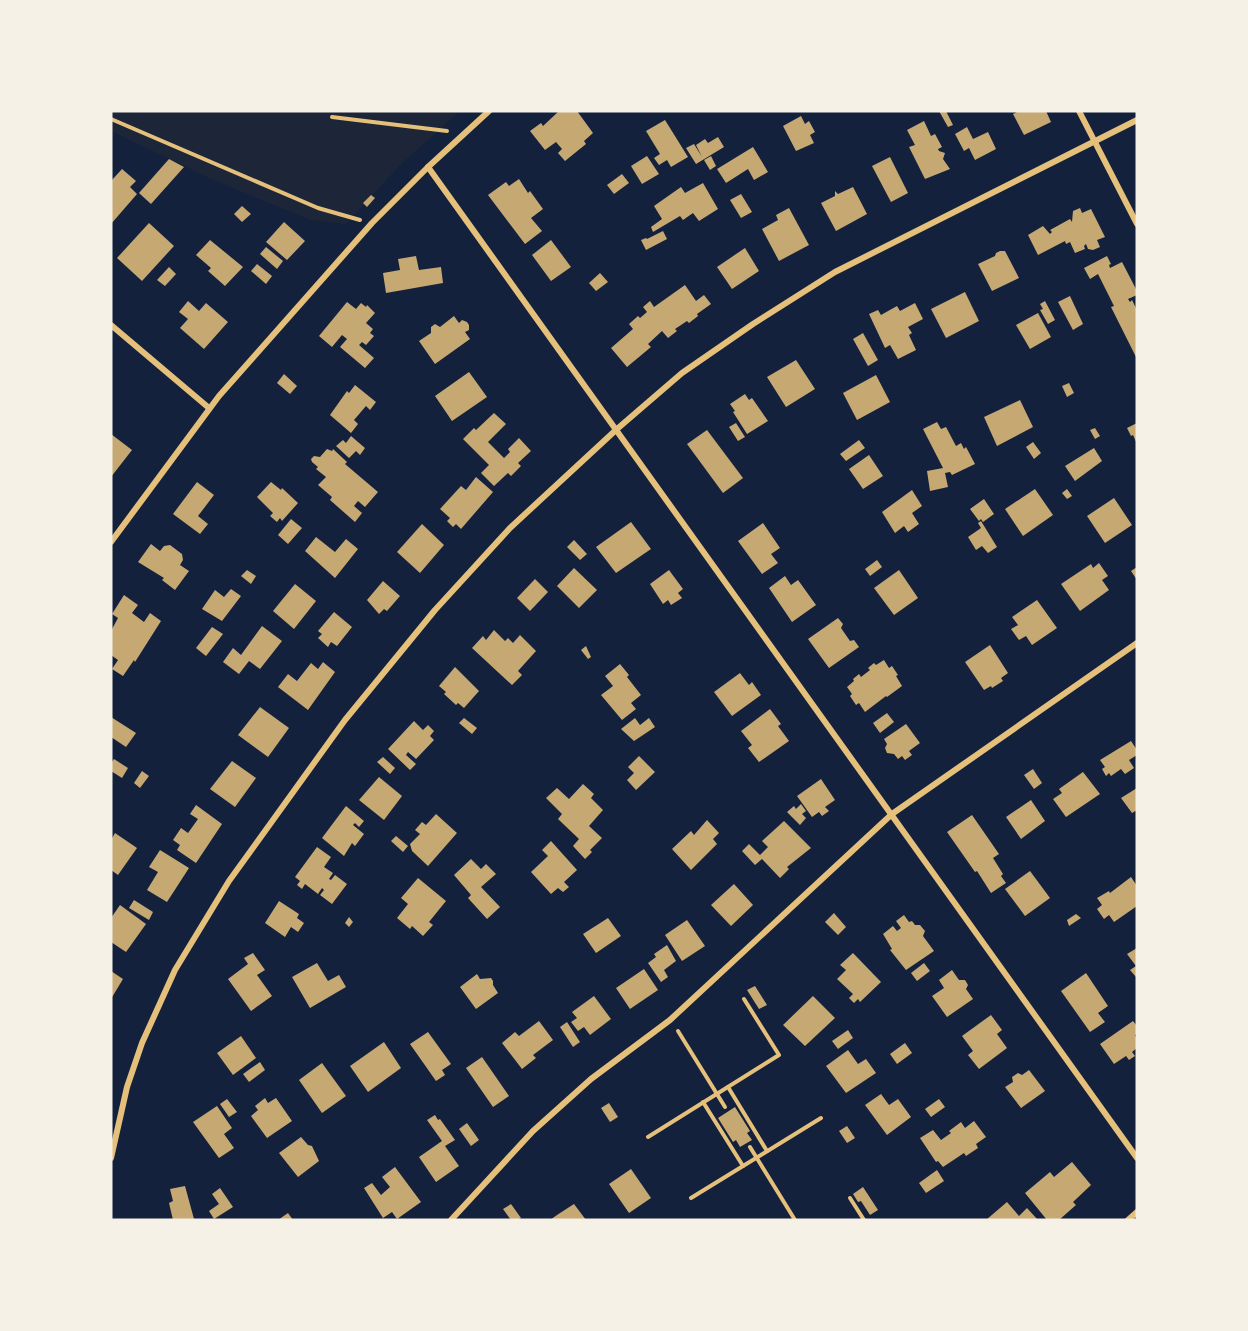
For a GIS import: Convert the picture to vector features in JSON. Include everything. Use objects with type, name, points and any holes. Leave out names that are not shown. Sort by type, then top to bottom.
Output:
[{"type":"street","points":[[111,542],[209,408],[372,224],[428,167],[489,111]]},
{"type":"street","points":[[1079,111],[1137,224]]},
{"type":"street","points":[[111,1158],[127,1087],[142,1043],[175,970],[229,880],[328,742],[435,610],[510,528],[617,429],[682,374],[753,324],[835,272],[1137,120]]},
{"type":"street","points":[[428,167],[1137,1158]]},
{"type":"street","points":[[111,325],[209,408]]},
{"type":"street","points":[[451,1220],[533,1131],[591,1078],[670,1020],[892,814],[1137,643]]},
{"type":"street","points":[[1128,1220],[1137,1212]]},
{"type":"path","points":[[332,117],[447,131]]},
{"type":"path","points":[[111,119],[318,208],[357,219]]},
{"type":"path","points":[[648,1137],[779,1055],[744,999]]},
{"type":"path","points":[[678,1031],[725,1107]]},
{"type":"path","points":[[728,1087],[767,1151]]},
{"type":"path","points":[[703,1102],[743,1166]]},
{"type":"path","points":[[691,1198],[821,1118]]},
{"type":"path","points":[[750,1147],[795,1220]]},
{"type":"path","points":[[850,1198],[864,1220]]},
{"type":"shaded area","points":[[111,111],[460,111],[400,165],[346,224],[311,220],[211,179],[111,131]]},
{"type":"building","points":[[559,111],[577,111],[593,133],[584,141],[586,144],[565,161],[558,153],[562,149],[556,142],[545,150],[530,131],[541,123],[543,126]]},
{"type":"building","points":[[939,111],[946,111],[953,125],[948,127]]},
{"type":"building","points":[[1019,111],[1046,111],[1051,122],[1024,135],[1013,114]]},
{"type":"building","points":[[801,116],[805,124],[809,121],[815,132],[810,135],[814,143],[796,151],[783,126]]},
{"type":"building","points":[[665,120],[688,157],[671,167],[667,160],[659,165],[654,158],[660,154],[646,131]]},
{"type":"building","points":[[924,121],[931,136],[935,134],[942,147],[938,149],[945,153],[943,159],[950,169],[925,179],[909,147],[915,145],[907,130]]},
{"type":"building","points":[[967,127],[973,139],[988,132],[996,149],[975,160],[969,148],[964,151],[955,134]]},
{"type":"building","points":[[718,137],[724,147],[696,164],[686,148],[694,144],[702,157],[696,145],[705,139],[708,143]]},
{"type":"building","points":[[753,147],[768,172],[754,180],[748,169],[726,183],[717,169]]},
{"type":"building","points":[[647,156],[659,174],[642,184],[631,166]]},
{"type":"building","points":[[711,156],[716,166],[710,170],[704,160]]},
{"type":"building","points":[[890,157],[908,193],[891,202],[872,166]]},
{"type":"building","points":[[169,159],[184,167],[151,204],[139,193]]},
{"type":"building","points":[[122,169],[136,181],[130,187],[137,194],[111,224],[111,181]]},
{"type":"building","points":[[622,174],[629,183],[614,194],[607,185]]},
{"type":"building","points":[[519,179],[543,209],[531,218],[542,231],[525,244],[488,195],[506,182],[509,186]]},
{"type":"building","points":[[703,183],[718,209],[699,221],[693,213],[683,220],[680,216],[653,232],[651,227],[662,219],[654,206],[681,187],[685,193]]},
{"type":"building","points":[[853,187],[867,214],[836,231],[821,203],[835,196],[835,191],[838,194]]},
{"type":"building","points":[[741,194],[752,212],[741,218],[730,200]]},
{"type":"building","points":[[371,195],[375,198],[367,207],[363,203]]},
{"type":"building","points":[[242,206],[251,214],[242,222],[234,214]]},
{"type":"building","points":[[789,208],[809,245],[779,261],[762,229],[778,220],[776,215]]},
{"type":"building","points":[[1080,208],[1082,213],[1091,209],[1105,237],[1097,240],[1100,247],[1093,250],[1088,249],[1086,244],[1085,249],[1075,253],[1070,242],[1066,244],[1065,241],[1038,255],[1028,235],[1043,226],[1050,234],[1052,232],[1050,230],[1070,219],[1072,222],[1073,211]]},
{"type":"building","points":[[284,222],[305,241],[287,260],[266,242]]},
{"type":"building","points":[[149,223],[174,246],[142,281],[117,258]]},
{"type":"building","points":[[663,231],[667,239],[646,250],[641,240]]},
{"type":"building","points":[[210,240],[243,267],[225,286],[208,271],[211,268],[196,255]]},
{"type":"building","points":[[551,240],[571,267],[551,281],[532,255]]},
{"type":"building","points":[[266,247],[283,261],[277,269],[260,254]]},
{"type":"building","points":[[745,248],[759,271],[732,289],[717,267]]},
{"type":"building","points":[[1000,251],[1005,251],[1019,278],[992,291],[978,264]]},
{"type":"building","points":[[416,256],[419,270],[441,267],[443,283],[386,293],[383,273],[400,270],[398,259]]},
{"type":"building","points":[[1107,256],[1111,264],[1110,268],[1122,262],[1137,291],[1137,295],[1128,299],[1130,302],[1132,300],[1137,310],[1137,359],[1111,307],[1114,306],[1098,274],[1090,279],[1084,268]]},
{"type":"building","points":[[257,264],[272,276],[266,284],[251,271]]},
{"type":"building","points":[[169,267],[176,274],[165,286],[157,280]]},
{"type":"building","points":[[600,273],[608,282],[596,291],[589,283]]},
{"type":"building","points":[[685,285],[696,301],[704,295],[711,304],[689,323],[687,321],[675,329],[677,331],[668,338],[662,331],[648,344],[651,347],[627,367],[611,348],[633,329],[629,324],[647,312],[643,307],[650,301],[654,307]]},
{"type":"building","points":[[965,292],[979,321],[946,338],[931,309]]},
{"type":"building","points":[[1070,296],[1083,324],[1073,330],[1058,302]]},
{"type":"building","points":[[188,301],[199,311],[206,303],[228,322],[204,349],[180,328],[188,319],[179,312]]},
{"type":"building","points":[[1045,301],[1055,320],[1048,324],[1040,310],[1043,309],[1040,304]]},
{"type":"building","points":[[347,302],[356,309],[361,303],[366,307],[367,305],[375,313],[366,323],[373,329],[370,333],[374,336],[366,345],[362,342],[359,345],[374,358],[365,368],[340,347],[347,339],[342,335],[332,347],[319,336]]},
{"type":"building","points":[[915,303],[923,319],[908,327],[912,333],[909,335],[916,350],[898,359],[890,345],[885,348],[869,314],[878,310],[881,315],[897,306],[900,311]]},
{"type":"building","points":[[1038,313],[1051,337],[1030,349],[1016,325]]},
{"type":"building","points":[[454,316],[459,323],[462,320],[467,322],[469,330],[465,332],[470,339],[435,364],[419,341],[431,333],[431,327],[435,324],[440,327]]},
{"type":"building","points":[[863,333],[878,360],[868,366],[853,339]]},
{"type":"building","points":[[796,360],[815,389],[786,407],[767,377]]},
{"type":"building","points":[[469,372],[487,397],[452,421],[435,396]]},
{"type":"building","points":[[284,374],[297,386],[290,394],[277,383]]},
{"type":"building","points":[[876,375],[890,402],[857,420],[843,393]]},
{"type":"building","points":[[1069,383],[1074,393],[1067,397],[1062,386]]},
{"type":"building","points":[[355,385],[376,402],[370,410],[366,406],[354,420],[358,424],[351,433],[330,415],[347,391],[349,393]]},
{"type":"building","points":[[745,394],[749,400],[752,398],[768,421],[747,434],[730,404]]},
{"type":"building","points":[[1020,400],[1033,427],[997,446],[984,417]]},
{"type":"building","points":[[494,413],[506,424],[488,442],[504,458],[510,452],[508,449],[519,438],[531,451],[518,463],[521,466],[511,476],[508,473],[494,486],[481,473],[489,465],[463,439]]},
{"type":"building","points":[[937,422],[941,429],[946,427],[956,446],[961,443],[964,449],[966,447],[975,464],[952,475],[950,472],[945,473],[948,487],[930,491],[927,471],[943,468],[923,429]]},
{"type":"building","points":[[736,423],[745,437],[738,441],[729,427]]},
{"type":"building","points":[[1137,423],[1137,444],[1127,428]]},
{"type":"building","points":[[1095,428],[1100,436],[1095,439],[1090,430]]},
{"type":"building","points":[[707,430],[743,478],[723,493],[687,444]]},
{"type":"building","points":[[111,434],[132,450],[111,477]]},
{"type":"building","points":[[351,436],[365,448],[360,455],[356,451],[349,458],[336,446],[343,440],[346,443]]},
{"type":"building","points":[[859,440],[865,448],[846,461],[840,454]]},
{"type":"building","points":[[1033,442],[1041,453],[1034,459],[1026,447]]},
{"type":"building","points":[[1094,448],[1102,461],[1075,481],[1065,466]]},
{"type":"building","points":[[327,449],[332,451],[333,449],[347,462],[345,464],[378,492],[365,507],[358,501],[354,506],[362,513],[355,522],[330,500],[332,497],[318,485],[326,477],[316,469],[318,467],[311,459],[314,456],[320,457]]},
{"type":"building","points":[[869,455],[883,476],[863,489],[849,469]]},
{"type":"building","points":[[476,477],[493,492],[461,529],[456,524],[453,527],[447,521],[450,518],[440,509],[461,486],[466,490]]},
{"type":"building","points":[[197,482],[214,495],[198,516],[208,524],[200,534],[173,514]]},
{"type":"building","points":[[271,482],[281,490],[282,488],[298,503],[282,521],[280,518],[277,522],[270,516],[273,513],[257,497]]},
{"type":"building","points":[[1035,489],[1053,515],[1023,536],[1005,509]]},
{"type":"building","points":[[1067,489],[1072,496],[1067,499],[1062,493]]},
{"type":"building","points":[[912,490],[922,506],[912,513],[919,524],[908,532],[904,526],[895,533],[882,512]]},
{"type":"building","points":[[1114,498],[1132,525],[1105,543],[1087,516]]},
{"type":"building","points":[[984,499],[994,514],[983,522],[981,519],[979,521],[970,509]]},
{"type":"building","points":[[291,519],[302,528],[288,544],[278,535]]},
{"type":"building","points":[[981,521],[997,547],[988,553],[982,546],[976,550],[968,537],[981,528],[978,523]]},
{"type":"building","points":[[631,522],[651,549],[616,573],[596,547]]},
{"type":"building","points":[[763,523],[780,548],[771,554],[778,563],[762,574],[738,541]]},
{"type":"building","points":[[422,524],[444,545],[420,573],[397,552]]},
{"type":"building","points":[[316,537],[335,552],[346,539],[358,549],[335,578],[305,551]]},
{"type":"building","points":[[574,540],[587,554],[580,560],[567,547]]},
{"type":"building","points":[[151,544],[160,551],[164,546],[170,545],[182,554],[183,560],[180,565],[189,571],[175,590],[162,580],[164,578],[138,562]]},
{"type":"building","points":[[877,560],[882,567],[870,576],[865,569]]},
{"type":"building","points":[[1099,563],[1108,576],[1102,580],[1109,590],[1080,611],[1061,584],[1091,564],[1093,568]]},
{"type":"building","points":[[1137,567],[1137,580],[1131,571]]},
{"type":"building","points":[[574,568],[597,590],[579,608],[557,586]]},
{"type":"building","points":[[247,570],[256,576],[251,584],[241,576]]},
{"type":"building","points":[[669,570],[683,589],[678,593],[682,598],[671,605],[668,600],[663,604],[650,584]]},
{"type":"building","points":[[899,570],[918,598],[894,615],[874,588]]},
{"type":"building","points":[[785,576],[791,585],[798,580],[816,605],[792,622],[769,588]]},
{"type":"building","points":[[535,579],[548,592],[530,611],[517,598]]},
{"type":"building","points":[[383,581],[400,596],[387,611],[384,609],[379,614],[367,600]]},
{"type":"building","points":[[295,584],[316,601],[294,629],[273,611]]},
{"type":"building","points":[[231,589],[241,596],[222,621],[202,609],[215,590],[224,597]]},
{"type":"building","points":[[124,595],[138,605],[132,613],[144,622],[150,613],[161,621],[135,662],[134,660],[123,676],[112,669],[118,660],[111,655],[111,631],[118,618],[112,614]]},
{"type":"building","points":[[1037,600],[1057,628],[1032,645],[1026,636],[1019,640],[1011,629],[1018,625],[1012,617]]},
{"type":"building","points":[[334,612],[352,627],[337,646],[331,642],[328,647],[318,638],[322,634],[318,631]]},
{"type":"building","points":[[838,618],[843,624],[841,628],[850,641],[854,640],[859,647],[829,668],[808,639]]},
{"type":"building","points":[[262,626],[282,641],[260,669],[249,661],[239,674],[223,662],[233,648],[241,655]]},
{"type":"building","points":[[212,627],[223,634],[206,656],[196,648]]},
{"type":"building","points":[[494,630],[505,641],[508,638],[513,643],[520,635],[536,651],[518,671],[522,675],[512,685],[472,648],[483,636],[486,640]]},
{"type":"building","points":[[990,645],[1008,673],[1001,678],[1003,681],[984,690],[965,662]]},
{"type":"building","points":[[586,646],[591,657],[588,659],[581,650]]},
{"type":"building","points":[[884,660],[889,668],[892,666],[902,686],[865,712],[859,703],[856,705],[847,687],[859,674],[861,677],[870,670],[868,668],[874,663],[876,665]]},
{"type":"building","points":[[323,662],[335,672],[308,710],[278,687],[288,674],[297,681],[311,663],[318,669]]},
{"type":"building","points":[[620,664],[641,695],[631,703],[636,709],[622,720],[601,695],[613,686],[605,676]]},
{"type":"building","points":[[455,667],[479,691],[464,708],[458,703],[456,705],[439,686]]},
{"type":"building","points":[[740,673],[749,685],[752,682],[761,695],[732,716],[714,692]]},
{"type":"building","points":[[260,707],[289,728],[268,757],[238,735]]},
{"type":"building","points":[[770,709],[781,724],[778,726],[789,741],[759,762],[748,748],[752,745],[741,731]]},
{"type":"building","points":[[887,713],[894,722],[880,733],[873,723]]},
{"type":"building","points":[[111,717],[136,733],[126,747],[111,737]]},
{"type":"building","points":[[464,718],[477,728],[472,734],[459,723]]},
{"type":"building","points":[[635,718],[640,725],[649,718],[655,727],[634,741],[621,729]]},
{"type":"building","points":[[414,721],[423,730],[428,725],[434,731],[430,736],[434,740],[416,759],[408,752],[406,755],[416,764],[410,770],[388,749]]},
{"type":"building","points":[[906,724],[920,743],[909,751],[912,755],[905,760],[902,756],[898,759],[894,754],[887,753],[885,748],[887,744],[884,739]]},
{"type":"building","points":[[1131,741],[1137,750],[1137,755],[1129,760],[1134,768],[1125,774],[1121,769],[1111,776],[1109,773],[1106,776],[1102,769],[1105,767],[1100,760]]},
{"type":"building","points":[[639,756],[655,772],[636,790],[627,780],[634,773],[628,767]]},
{"type":"building","points":[[383,757],[395,768],[390,774],[377,762]]},
{"type":"building","points":[[114,759],[128,768],[122,778],[111,771],[111,763]]},
{"type":"building","points":[[232,761],[256,778],[235,807],[210,789]]},
{"type":"building","points":[[1033,769],[1042,783],[1034,789],[1024,775]]},
{"type":"building","points":[[142,771],[149,776],[140,788],[134,783]]},
{"type":"building","points":[[1083,772],[1100,794],[1066,817],[1053,799],[1062,793],[1059,789]]},
{"type":"building","points":[[379,777],[402,796],[384,820],[359,800]]},
{"type":"building","points":[[821,779],[835,800],[825,807],[829,811],[822,816],[819,812],[812,817],[797,796]]},
{"type":"building","points":[[583,784],[594,794],[591,798],[603,810],[589,826],[602,838],[585,859],[573,846],[579,839],[558,819],[562,814],[546,798],[557,788],[569,799]]},
{"type":"building","points":[[1137,788],[1137,810],[1132,813],[1121,798]]},
{"type":"building","points":[[1031,800],[1045,821],[1021,839],[1006,817]]},
{"type":"building","points":[[801,804],[806,811],[802,814],[806,818],[800,825],[787,812],[794,806],[796,809]]},
{"type":"building","points":[[196,805],[222,824],[196,863],[177,850],[180,845],[173,840],[181,828],[188,833],[198,819],[190,814]]},
{"type":"building","points":[[346,806],[364,821],[359,827],[355,823],[353,825],[364,834],[355,846],[352,843],[344,856],[322,838]]},
{"type":"building","points":[[436,814],[457,833],[428,866],[412,851],[410,844],[420,834],[415,830],[422,822],[426,825]]},
{"type":"building","points":[[972,815],[999,854],[993,858],[1006,883],[991,893],[947,832]]},
{"type":"building","points":[[707,820],[719,833],[713,839],[717,844],[691,870],[672,849],[691,831],[694,835]]},
{"type":"building","points":[[784,821],[811,848],[787,867],[789,869],[780,878],[762,859],[755,865],[742,851],[749,844],[760,855],[768,847],[762,841]]},
{"type":"building","points":[[115,833],[137,848],[118,875],[111,870],[111,840]]},
{"type":"building","points":[[396,836],[408,846],[403,852],[391,841]]},
{"type":"building","points":[[551,841],[577,870],[564,882],[569,887],[563,892],[558,888],[551,894],[531,872],[548,856],[542,850]]},
{"type":"building","points":[[317,847],[331,857],[324,867],[333,873],[329,879],[331,880],[335,875],[347,884],[332,904],[320,895],[324,890],[322,888],[318,894],[305,884],[302,889],[297,885],[300,881],[295,877]]},
{"type":"building","points":[[160,850],[189,868],[167,902],[147,890],[158,872],[149,867]]},
{"type":"building","points":[[471,859],[481,869],[486,864],[496,874],[481,887],[500,907],[487,919],[468,898],[471,895],[454,875]]},
{"type":"building","points":[[1030,871],[1050,898],[1025,916],[1005,889]]},
{"type":"building","points":[[1131,877],[1137,886],[1137,906],[1114,922],[1109,915],[1104,919],[1097,909],[1102,905],[1097,898],[1109,891],[1110,893]]},
{"type":"building","points":[[418,878],[446,901],[429,922],[433,925],[423,936],[412,926],[410,929],[397,918],[408,904],[401,898]]},
{"type":"building","points":[[734,884],[753,905],[731,926],[711,905]]},
{"type":"building","points":[[134,900],[153,912],[149,920],[129,908]]},
{"type":"building","points":[[279,901],[299,914],[297,918],[304,923],[298,932],[291,927],[285,937],[265,923]]},
{"type":"building","points":[[120,905],[146,924],[126,952],[111,942],[111,918]]},
{"type":"building","points":[[834,913],[846,927],[838,935],[825,922]]},
{"type":"building","points":[[1076,914],[1081,918],[1069,926],[1067,920]]},
{"type":"building","points":[[904,915],[909,922],[920,925],[925,931],[923,936],[934,951],[906,970],[890,950],[892,949],[883,934],[893,926],[897,931],[901,928],[896,921]]},
{"type":"building","points":[[349,917],[353,922],[349,927],[345,923]]},
{"type":"building","points":[[608,918],[621,936],[596,953],[583,934]]},
{"type":"building","points":[[687,920],[705,946],[682,961],[665,935]]},
{"type":"building","points":[[667,945],[676,961],[664,970],[668,977],[661,982],[648,963],[656,957],[654,954]]},
{"type":"building","points":[[1137,948],[1136,977],[1130,970],[1136,966],[1127,954]]},
{"type":"building","points":[[253,953],[265,970],[257,975],[272,996],[251,1011],[228,979],[248,964],[244,958]]},
{"type":"building","points":[[853,953],[881,982],[860,1002],[858,999],[854,1003],[849,998],[853,994],[837,979],[846,970],[840,965]]},
{"type":"building","points":[[317,963],[328,981],[339,975],[346,987],[310,1008],[292,977]]},
{"type":"building","points":[[924,963],[930,971],[917,981],[911,973]]},
{"type":"building","points":[[644,969],[658,990],[630,1009],[616,988]]},
{"type":"building","points":[[952,970],[959,980],[965,980],[968,985],[966,989],[973,999],[947,1017],[932,996],[944,988],[939,980]]},
{"type":"building","points":[[111,971],[123,979],[111,999]]},
{"type":"building","points":[[1086,973],[1108,1006],[1098,1013],[1105,1022],[1090,1032],[1061,991]]},
{"type":"building","points":[[477,974],[480,979],[491,978],[498,993],[476,1009],[460,987]]},
{"type":"building","points":[[755,986],[767,1005],[759,1009],[747,990]]},
{"type":"building","points":[[594,996],[611,1019],[590,1035],[584,1027],[578,1031],[571,1022],[577,1018],[572,1012]]},
{"type":"building","points":[[813,996],[835,1018],[805,1046],[783,1025]]},
{"type":"building","points":[[991,1015],[1002,1030],[997,1034],[1007,1048],[979,1069],[968,1055],[973,1051],[962,1036]]},
{"type":"building","points":[[539,1021],[553,1040],[533,1055],[536,1058],[522,1069],[502,1043],[515,1032],[519,1036]]},
{"type":"building","points":[[1133,1021],[1137,1026],[1135,1035],[1137,1048],[1132,1052],[1135,1056],[1129,1060],[1126,1056],[1114,1064],[1100,1044]]},
{"type":"building","points":[[567,1022],[580,1042],[573,1047],[560,1027]]},
{"type":"building","points":[[848,1030],[853,1038],[838,1049],[832,1041]]},
{"type":"building","points":[[428,1032],[451,1064],[442,1070],[445,1075],[436,1081],[410,1044]]},
{"type":"building","points":[[241,1036],[256,1058],[233,1075],[217,1053]]},
{"type":"building","points":[[384,1042],[401,1068],[368,1092],[350,1066]]},
{"type":"building","points":[[905,1043],[912,1053],[897,1064],[890,1054]]},
{"type":"building","points":[[848,1050],[858,1064],[866,1059],[876,1073],[846,1093],[826,1066]]},
{"type":"building","points":[[482,1057],[509,1096],[493,1107],[466,1068]]},
{"type":"building","points":[[260,1062],[265,1070],[249,1082],[243,1074]]},
{"type":"building","points":[[322,1063],[346,1096],[322,1113],[299,1080]]},
{"type":"building","points":[[1029,1070],[1045,1091],[1021,1108],[1005,1087],[1013,1082],[1012,1077],[1018,1073],[1022,1075]]},
{"type":"building","points":[[881,1094],[889,1105],[898,1099],[911,1117],[887,1135],[865,1105]]},
{"type":"building","points":[[265,1098],[268,1103],[276,1098],[292,1121],[267,1138],[251,1116],[258,1110],[255,1106]]},
{"type":"building","points":[[227,1099],[237,1112],[229,1117],[220,1104]]},
{"type":"building","points":[[939,1099],[945,1107],[931,1117],[925,1109]]},
{"type":"building","points":[[609,1103],[618,1117],[610,1122],[601,1108]]},
{"type":"building","points":[[217,1106],[232,1128],[224,1134],[234,1148],[219,1158],[193,1122]]},
{"type":"building","points":[[735,1107],[750,1131],[747,1133],[752,1140],[740,1147],[736,1140],[733,1142],[718,1118]]},
{"type":"building","points":[[435,1115],[455,1140],[445,1146],[459,1166],[436,1182],[419,1157],[442,1141],[427,1120]]},
{"type":"building","points":[[974,1121],[986,1137],[976,1144],[978,1148],[966,1156],[964,1153],[943,1167],[938,1161],[936,1162],[920,1138],[933,1130],[941,1140],[961,1122],[965,1128]]},
{"type":"building","points":[[467,1123],[479,1140],[471,1146],[459,1129]]},
{"type":"building","points":[[847,1126],[855,1138],[847,1143],[839,1131]]},
{"type":"building","points":[[301,1137],[312,1146],[319,1161],[298,1177],[279,1153]]},
{"type":"building","points":[[1072,1162],[1091,1185],[1073,1202],[1076,1205],[1059,1220],[1047,1220],[1025,1193],[1050,1172],[1054,1177]]},
{"type":"building","points":[[395,1167],[421,1202],[397,1219],[392,1212],[383,1218],[364,1188],[372,1183],[381,1195],[390,1187],[382,1177]]},
{"type":"building","points":[[631,1169],[651,1198],[629,1213],[609,1184]]},
{"type":"building","points":[[937,1170],[944,1181],[926,1193],[919,1183]]},
{"type":"building","points":[[185,1186],[194,1219],[173,1220],[169,1203],[173,1201],[170,1189]]},
{"type":"building","points":[[863,1187],[878,1210],[870,1215],[861,1201],[858,1202],[853,1194]]},
{"type":"building","points":[[220,1188],[233,1207],[214,1219],[209,1211],[219,1204],[212,1194]]},
{"type":"building","points":[[1007,1202],[1019,1216],[1027,1208],[1038,1220],[986,1220]]},
{"type":"building","points":[[511,1204],[521,1218],[511,1220],[503,1209]]},
{"type":"building","points":[[574,1204],[586,1220],[550,1220],[557,1215]]},
{"type":"building","points":[[288,1213],[293,1220],[278,1220]]}]
